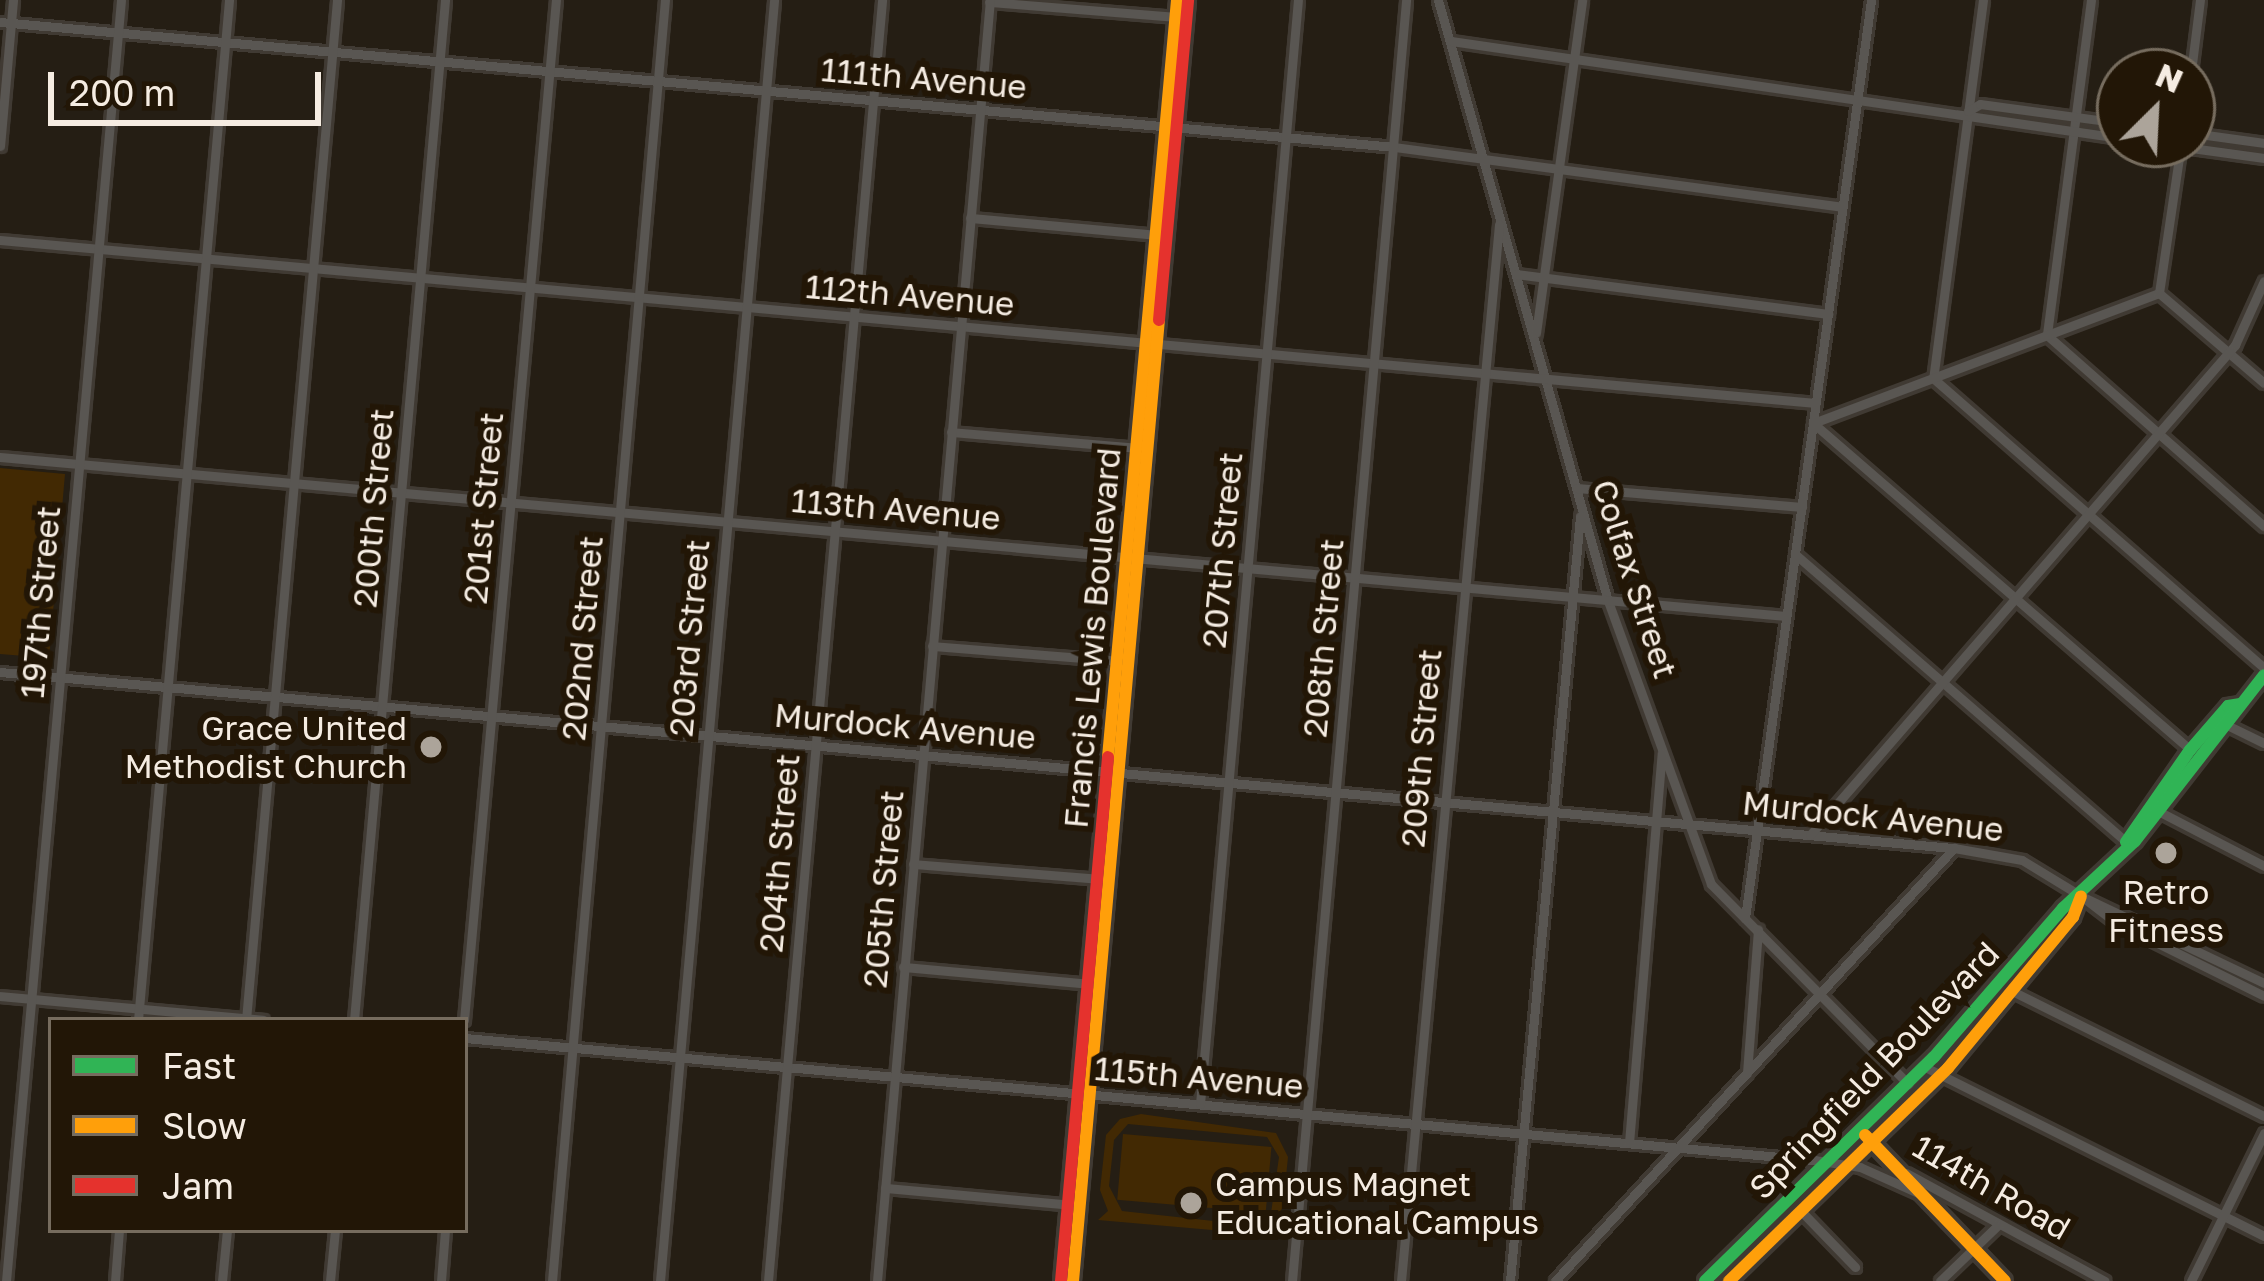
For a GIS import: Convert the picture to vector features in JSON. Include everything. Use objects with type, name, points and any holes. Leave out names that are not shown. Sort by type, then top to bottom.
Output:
[{"type":"main road","name":"Francis Lewis Boulevard","points":[[1171,126],[1177,0]]},
{"type":"main road","name":"Francis Lewis Boulevard","points":[[1073,1281],[1083,1094],[1171,126],[1188,0]]},
{"type":"main road","name":"Springfield Boulevard","points":[[2126,842],[2160,812],[2229,726],[2264,672]]},
{"type":"main road","name":"Springfield Boulevard","points":[[1705,1281],[1925,1066],[2081,896],[2228,706],[2239,704]]},
{"type":"main road","name":"Springfield Boulevard","points":[[1736,1279],[1940,1076],[2073,917],[2081,896]]},
{"type":"main road","name":"114th Road","points":[[1860,1130],[1896,1168]]},
{"type":"main road","name":"115th Avenue","points":[[1896,1168],[2005,1281]]},
{"type":"main road","name":"Francis Lewis Boulevard","points":[[1061,1281],[1074,1205]]},
{"type":"street","points":[[0,146],[6,23],[13,0]]},
{"type":"street","name":"197th Street","points":[[7,1281],[121,0]]},
{"type":"street","points":[[139,1014],[229,0]]},
{"type":"street","points":[[246,1017],[337,0]]},
{"type":"street","name":"200th Street","points":[[354,1017],[445,0]]},
{"type":"street","name":"201st Street","points":[[464,1017],[556,0]]},
{"type":"street","name":"202nd Street","points":[[552,1281],[665,0]]},
{"type":"street","name":"203rd Street","points":[[660,1281],[774,0]]},
{"type":"street","name":"204th Street","points":[[768,1281],[882,0]]},
{"type":"street","name":"207th Street","points":[[1200,1104],[1298,0]]},
{"type":"street","name":"208th Street","points":[[1292,1281],[1406,0]]},
{"type":"street","name":"Colfax Street","points":[[1438,0],[1608,601],[1712,884],[1920,1096]]},
{"type":"street","points":[[1534,340],[1582,0]]},
{"type":"street","points":[[1745,918],[1871,0]]},
{"type":"street","points":[[1933,378],[1983,0]]},
{"type":"street","points":[[2048,334],[2091,0]]},
{"type":"street","points":[[2194,48],[2200,0]]},
{"type":"street","points":[[990,1],[1175,17]]},
{"type":"street","name":"205th Street","points":[[877,1281],[990,1]]},
{"type":"street","name":"111th Avenue","points":[[6,23],[1394,147],[1841,207]]},
{"type":"street","points":[[1451,41],[1968,111],[1977,119],[2096,135]]},
{"type":"street","points":[[1968,111],[1980,104],[2096,120]]},
{"type":"street","points":[[2216,137],[2264,143]]},
{"type":"street","points":[[2216,150],[2264,158]]},
{"type":"street","points":[[2159,293],[2178,168]]},
{"type":"street","points":[[970,218],[1161,235]]},
{"type":"street","name":"209th Street","points":[[1401,1281],[1481,373],[1499,220]]},
{"type":"street","name":"112th Avenue","points":[[0,240],[1816,404]]},
{"type":"street","points":[[1516,274],[1546,274],[1828,314]]},
{"type":"street","points":[[1810,835],[2229,352],[2264,281]]},
{"type":"street","points":[[1813,423],[2159,293]]},
{"type":"street","points":[[2159,293],[2264,383]]},
{"type":"street","points":[[2048,334],[2264,526]]},
{"type":"street","points":[[1933,378],[2264,672]]},
{"type":"street","points":[[1813,423],[2190,750]]},
{"type":"street","points":[[951,432],[1142,448]]},
{"type":"street","name":"113th Avenue","points":[[0,457],[1786,616]]},
{"type":"street","points":[[1577,488],[1802,507]]},
{"type":"street","points":[[1510,1281],[1569,597],[1582,507]]},
{"type":"street","points":[[1795,554],[2126,842]]},
{"type":"street","points":[[932,646],[1124,662]]},
{"type":"street","name":"Murdock Avenue","points":[[0,672],[1954,848],[2022,860],[2081,896],[2220,967],[2264,996]]},
{"type":"street","points":[[2229,726],[2264,743]]},
{"type":"street","points":[[1628,1143],[1662,748]]},
{"type":"street","points":[[2160,812],[2264,866]]},
{"type":"street","points":[[1555,1281],[1954,848]]},
{"type":"street","points":[[913,864],[1104,880]]},
{"type":"street","points":[[1747,1073],[1758,929]]},
{"type":"street","points":[[903,967],[1093,984]]},
{"type":"street","name":"Murdock Avenue","points":[[2220,967],[2264,983]]},
{"type":"street","points":[[2012,991],[2264,1116]]},
{"type":"street","points":[[0,996],[139,1014],[203,1017]]},
{"type":"street","name":"115th Avenue","points":[[468,1038],[1827,1162],[1922,1195]]},
{"type":"street","points":[[1925,1066],[2264,1236]]},
{"type":"street","points":[[2191,1281],[2264,1133]]},
{"type":"street","name":"114th Road","points":[[1896,1168],[2105,1281]]},
{"type":"street","points":[[885,1188],[1074,1205]]},
{"type":"street","points":[[1801,1211],[1856,1267]]},
{"type":"street","points":[[1940,1281],[1996,1226]]},
{"type":"street","points":[[115,1281],[119,1233]]},
{"type":"street","points":[[222,1281],[227,1233]]},
{"type":"street","points":[[330,1281],[335,1233]]},
{"type":"street","points":[[441,1281],[446,1233]]},
{"type":"street","points":[[1565,1270],[1577,1281]]},
{"type":"shaded area","points":[[0,468],[65,474],[49,658],[0,654]]},
{"type":"shaded area","points":[[1141,1114],[1276,1133],[1288,1157],[1283,1207],[1271,1226],[1282,1228],[1281,1236],[1098,1220],[1108,1211],[1100,1190],[1106,1135],[1120,1119]],"holes":[[[1128,1124],[1267,1137],[1279,1157],[1271,1213],[1250,1225],[1122,1211],[1109,1186],[1114,1140]]]},
{"type":"shaded area","points":[[1123,1134],[1271,1147],[1266,1213],[1117,1200]]},
{"type":"traffic: fast","points":[[1705,1281],[1934,1057],[2063,908],[2135,841],[2264,675]]},
{"type":"traffic: fast","points":[[2126,842],[2190,750],[2228,706],[2239,704]]},
{"type":"traffic: slow","points":[[1108,757],[1177,0]]},
{"type":"traffic: slow","points":[[1073,1281],[1159,320]]},
{"type":"traffic: slow","points":[[1729,1281],[1948,1068],[2073,917],[2081,896]]},
{"type":"traffic: slow","points":[[1865,1135],[2005,1281]]},
{"type":"traffic: jam","points":[[1159,320],[1188,0]]},
{"type":"traffic: jam","points":[[1061,1281],[1108,757]]},
{"type":"place","name":"Grace United Methodist Church","points":[[431,747]]},
{"type":"place","name":"Retro Fitness","points":[[2166,853]]},
{"type":"place","name":"Campus Magnet Educational Campus","points":[[1191,1203]]}]
